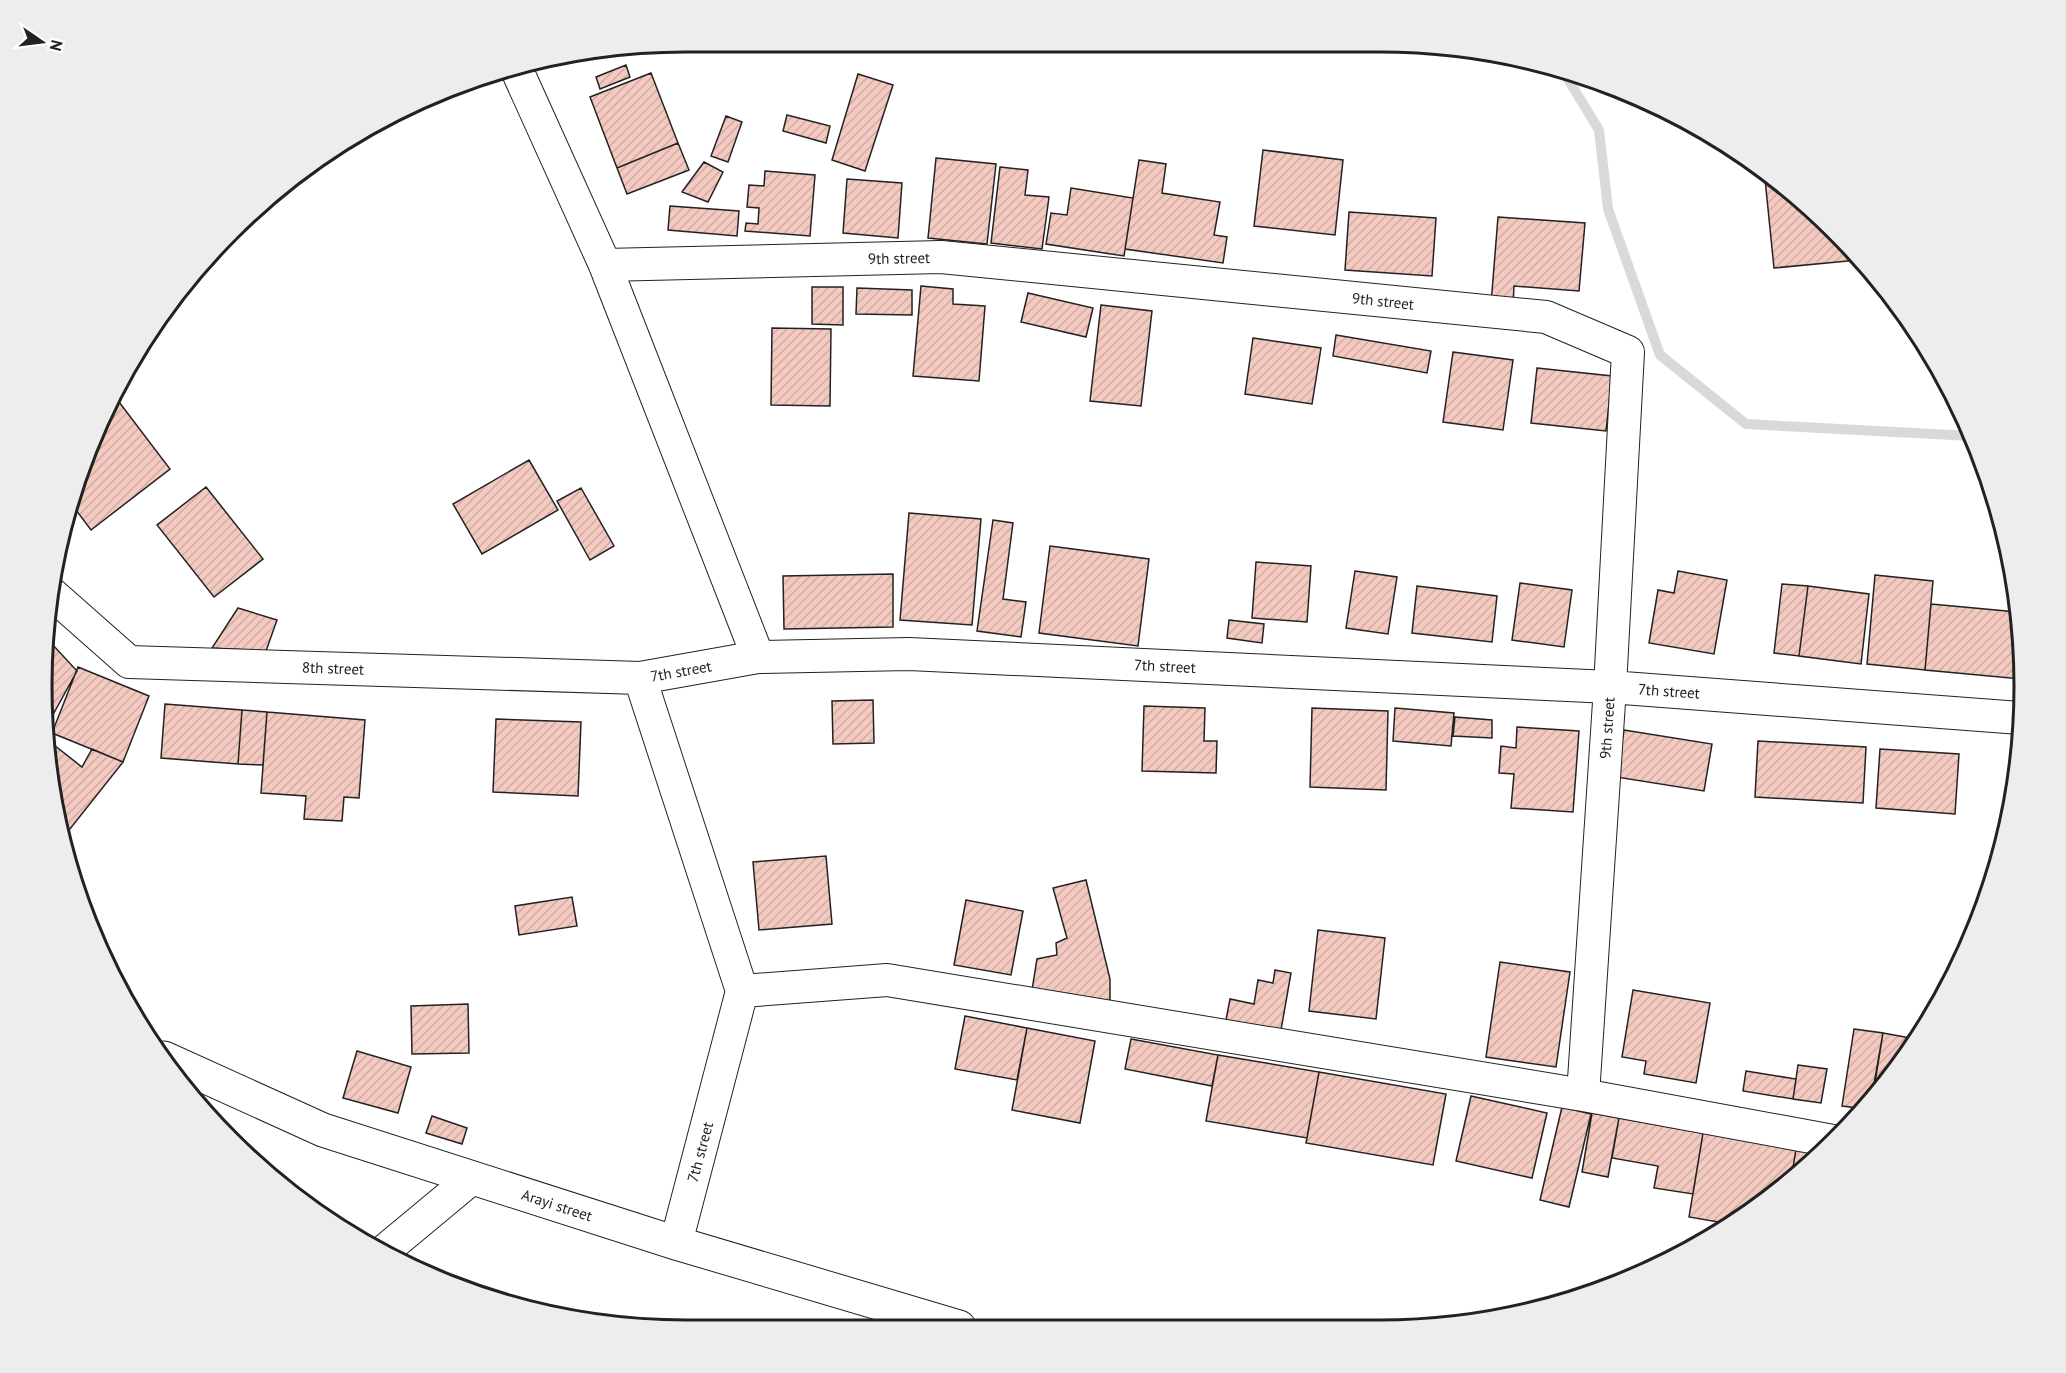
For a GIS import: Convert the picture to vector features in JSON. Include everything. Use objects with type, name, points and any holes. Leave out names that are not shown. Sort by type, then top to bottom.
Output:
[{"type":"main road","name":"Arayi street","points":[[178,1064],[323,1130],[676,1243],[935,1320]]},
{"type":"street","points":[[519,75],[605,265],[758,657]]},
{"type":"street","name":"9th street","points":[[605,265],[941,257],[1546,317],[1628,352],[1610,687],[1583,1095]]},
{"type":"street","name":"8th street","points":[[59,600],[129,662],[640,678]]},
{"type":"street","name":"7th street","points":[[676,1243],[742,991],[640,678],[758,657],[909,654],[1610,687],[2013,717]]},
{"type":"street","points":[[742,991],[887,980],[1583,1095],[1823,1139]]},
{"type":"street","points":[[390,1247],[472,1178]]},
{"type":"building","points":[[626,65],[630,77],[600,89],[596,77]]},
{"type":"building","points":[[651,73],[678,143],[617,168],[590,97]]},
{"type":"building","points":[[858,74],[893,85],[865,171],[832,160]]},
{"type":"building","points":[[787,115],[830,126],[826,143],[783,131]]},
{"type":"building","points":[[726,116],[742,122],[728,162],[711,156]]},
{"type":"building","points":[[678,143],[689,170],[627,194],[617,168]]},
{"type":"building","points":[[1263,150],[1343,160],[1335,235],[1254,226]]},
{"type":"building","points":[[936,158],[996,164],[987,244],[928,238]]},
{"type":"building","points":[[1139,160],[1166,164],[1162,193],[1220,202],[1214,235],[1227,237],[1223,263],[1125,249]]},
{"type":"building","points":[[704,162],[723,172],[708,202],[682,192]]},
{"type":"building","points":[[1000,167],[1028,170],[1025,195],[1049,197],[1042,249],[991,243]]},
{"type":"building","points":[[765,171],[815,175],[810,236],[745,231],[746,223],[758,224],[759,208],[747,207],[749,185],[764,186]]},
{"type":"building","points":[[847,179],[902,183],[898,238],[843,233]]},
{"type":"building","points":[[1766,184],[1798,210],[1849,261],[1774,268]]},
{"type":"building","points":[[1071,188],[1133,198],[1124,256],[1046,244],[1051,213],[1067,215]]},
{"type":"building","points":[[670,206],[739,211],[737,236],[668,230]]},
{"type":"building","points":[[1349,212],[1436,218],[1432,276],[1345,270]]},
{"type":"building","points":[[1498,217],[1585,223],[1579,291],[1514,286],[1513,306],[1491,304]]},
{"type":"building","points":[[921,286],[953,289],[953,304],[985,306],[979,381],[913,376]]},
{"type":"building","points":[[812,287],[843,287],[843,325],[812,324]]},
{"type":"building","points":[[857,288],[912,290],[912,315],[856,314]]},
{"type":"building","points":[[1028,293],[1093,308],[1086,337],[1021,322]]},
{"type":"building","points":[[1101,305],[1152,311],[1141,406],[1090,401]]},
{"type":"building","points":[[772,328],[831,329],[830,406],[771,405]]},
{"type":"building","points":[[1336,335],[1431,351],[1427,373],[1333,356]]},
{"type":"building","points":[[1253,338],[1321,348],[1312,404],[1245,394]]},
{"type":"building","points":[[1453,352],[1513,360],[1503,430],[1443,422]]},
{"type":"building","points":[[1537,368],[1612,376],[1606,431],[1531,423]]},
{"type":"building","points":[[120,403],[170,469],[91,530],[77,512],[101,444]]},
{"type":"building","points":[[529,460],[558,510],[482,554],[453,504]]},
{"type":"building","points":[[206,487],[263,559],[214,597],[157,525]]},
{"type":"building","points":[[581,488],[614,546],[590,560],[557,501]]},
{"type":"building","points":[[909,513],[981,519],[972,625],[900,620]]},
{"type":"building","points":[[993,520],[1013,523],[1003,599],[1026,602],[1021,637],[977,631]]},
{"type":"building","points":[[1050,546],[1149,559],[1138,646],[1039,633]]},
{"type":"building","points":[[1256,562],[1311,566],[1307,622],[1252,618]]},
{"type":"building","points":[[1355,571],[1397,577],[1388,634],[1346,628]]},
{"type":"building","points":[[1678,571],[1727,580],[1714,654],[1649,643],[1658,590],[1674,593]]},
{"type":"building","points":[[893,574],[893,627],[784,629],[783,576]]},
{"type":"building","points":[[1875,575],[1933,581],[1925,670],[1867,664]]},
{"type":"building","points":[[1520,583],[1572,590],[1564,647],[1512,640]]},
{"type":"building","points":[[1782,584],[1808,586],[1799,656],[1774,653]]},
{"type":"building","points":[[1417,586],[1497,596],[1492,642],[1412,633]]},
{"type":"building","points":[[1808,586],[1869,594],[1861,664],[1799,656]]},
{"type":"building","points":[[1931,604],[2009,611],[2014,678],[1925,670]]},
{"type":"building","points":[[238,608],[277,620],[266,651],[212,648]]},
{"type":"building","points":[[1229,620],[1264,624],[1262,643],[1227,638]]},
{"type":"building","points":[[54,646],[77,671],[53,714]]},
{"type":"building","points":[[78,667],[149,696],[123,762],[55,734],[54,728]]},
{"type":"building","points":[[873,700],[874,743],[833,744],[832,701]]},
{"type":"building","points":[[165,704],[242,710],[238,764],[161,758]]},
{"type":"building","points":[[1144,706],[1205,708],[1204,741],[1217,741],[1216,773],[1142,771]]},
{"type":"building","points":[[1312,708],[1388,711],[1386,790],[1310,787]]},
{"type":"building","points":[[1395,708],[1454,713],[1451,746],[1393,741]]},
{"type":"building","points":[[242,710],[267,712],[263,765],[238,764]]},
{"type":"building","points":[[267,712],[365,720],[359,798],[344,797],[342,821],[304,819],[306,796],[261,793]]},
{"type":"building","points":[[1455,717],[1492,720],[1492,738],[1453,736]]},
{"type":"building","points":[[496,719],[581,722],[578,796],[493,792]]},
{"type":"building","points":[[1517,727],[1579,731],[1573,812],[1511,808],[1514,774],[1499,773],[1501,746],[1516,748]]},
{"type":"building","points":[[1624,730],[1712,744],[1704,791],[1616,777]]},
{"type":"building","points":[[1758,741],[1866,747],[1863,803],[1755,797]]},
{"type":"building","points":[[56,746],[82,767],[92,749],[123,762],[69,830]]},
{"type":"building","points":[[1880,749],[1959,754],[1955,814],[1876,808]]},
{"type":"building","points":[[826,856],[832,924],[759,930],[753,862]]},
{"type":"building","points":[[1086,880],[1110,979],[1110,1005],[1032,990],[1037,959],[1057,955],[1056,943],[1067,938],[1053,888]]},
{"type":"building","points":[[572,897],[577,926],[519,935],[515,906]]},
{"type":"building","points":[[966,900],[1023,911],[1011,975],[954,965]]},
{"type":"building","points":[[1318,930],[1385,938],[1376,1019],[1309,1011]]},
{"type":"building","points":[[1500,962],[1570,972],[1556,1067],[1486,1057]]},
{"type":"building","points":[[1275,970],[1291,973],[1281,1030],[1226,1020],[1230,999],[1254,1004],[1258,980],[1273,983]]},
{"type":"building","points":[[1633,990],[1710,1003],[1696,1083],[1644,1074],[1646,1061],[1622,1057]]},
{"type":"building","points":[[468,1004],[469,1053],[412,1054],[411,1006]]},
{"type":"building","points":[[965,1016],[1027,1028],[1017,1080],[955,1069]]},
{"type":"building","points":[[1027,1028],[1095,1041],[1080,1123],[1012,1110]]},
{"type":"building","points":[[1854,1029],[1883,1033],[1874,1082],[1854,1107],[1842,1106]]},
{"type":"building","points":[[1883,1033],[1908,1038],[1882,1072],[1875,1080]]},
{"type":"building","points":[[1131,1039],[1218,1055],[1212,1086],[1125,1069]]},
{"type":"building","points":[[357,1051],[411,1067],[398,1113],[343,1098]]},
{"type":"building","points":[[1218,1055],[1319,1072],[1307,1138],[1206,1121]]},
{"type":"building","points":[[1798,1065],[1827,1069],[1821,1103],[1793,1099]]},
{"type":"building","points":[[1746,1071],[1796,1079],[1793,1099],[1743,1091]]},
{"type":"building","points":[[1319,1072],[1446,1094],[1433,1165],[1306,1143]]},
{"type":"building","points":[[1471,1096],[1547,1113],[1532,1178],[1456,1161]]},
{"type":"building","points":[[1562,1107],[1591,1114],[1569,1207],[1540,1200]]},
{"type":"building","points":[[1592,1113],[1619,1118],[1608,1177],[1582,1172]]},
{"type":"building","points":[[432,1116],[467,1128],[462,1144],[426,1133]]},
{"type":"building","points":[[1619,1118],[1703,1133],[1693,1194],[1654,1188],[1658,1166],[1612,1158]]},
{"type":"building","points":[[1703,1133],[1796,1149],[1793,1167],[1732,1214],[1719,1222],[1689,1217]]},
{"type":"building","points":[[1796,1149],[1810,1151],[1798,1163],[1793,1167]]},
{"type":"waterway","points":[[1570,82],[1599,130],[1608,209],[1660,355],[1746,424],[1961,435]]}]
